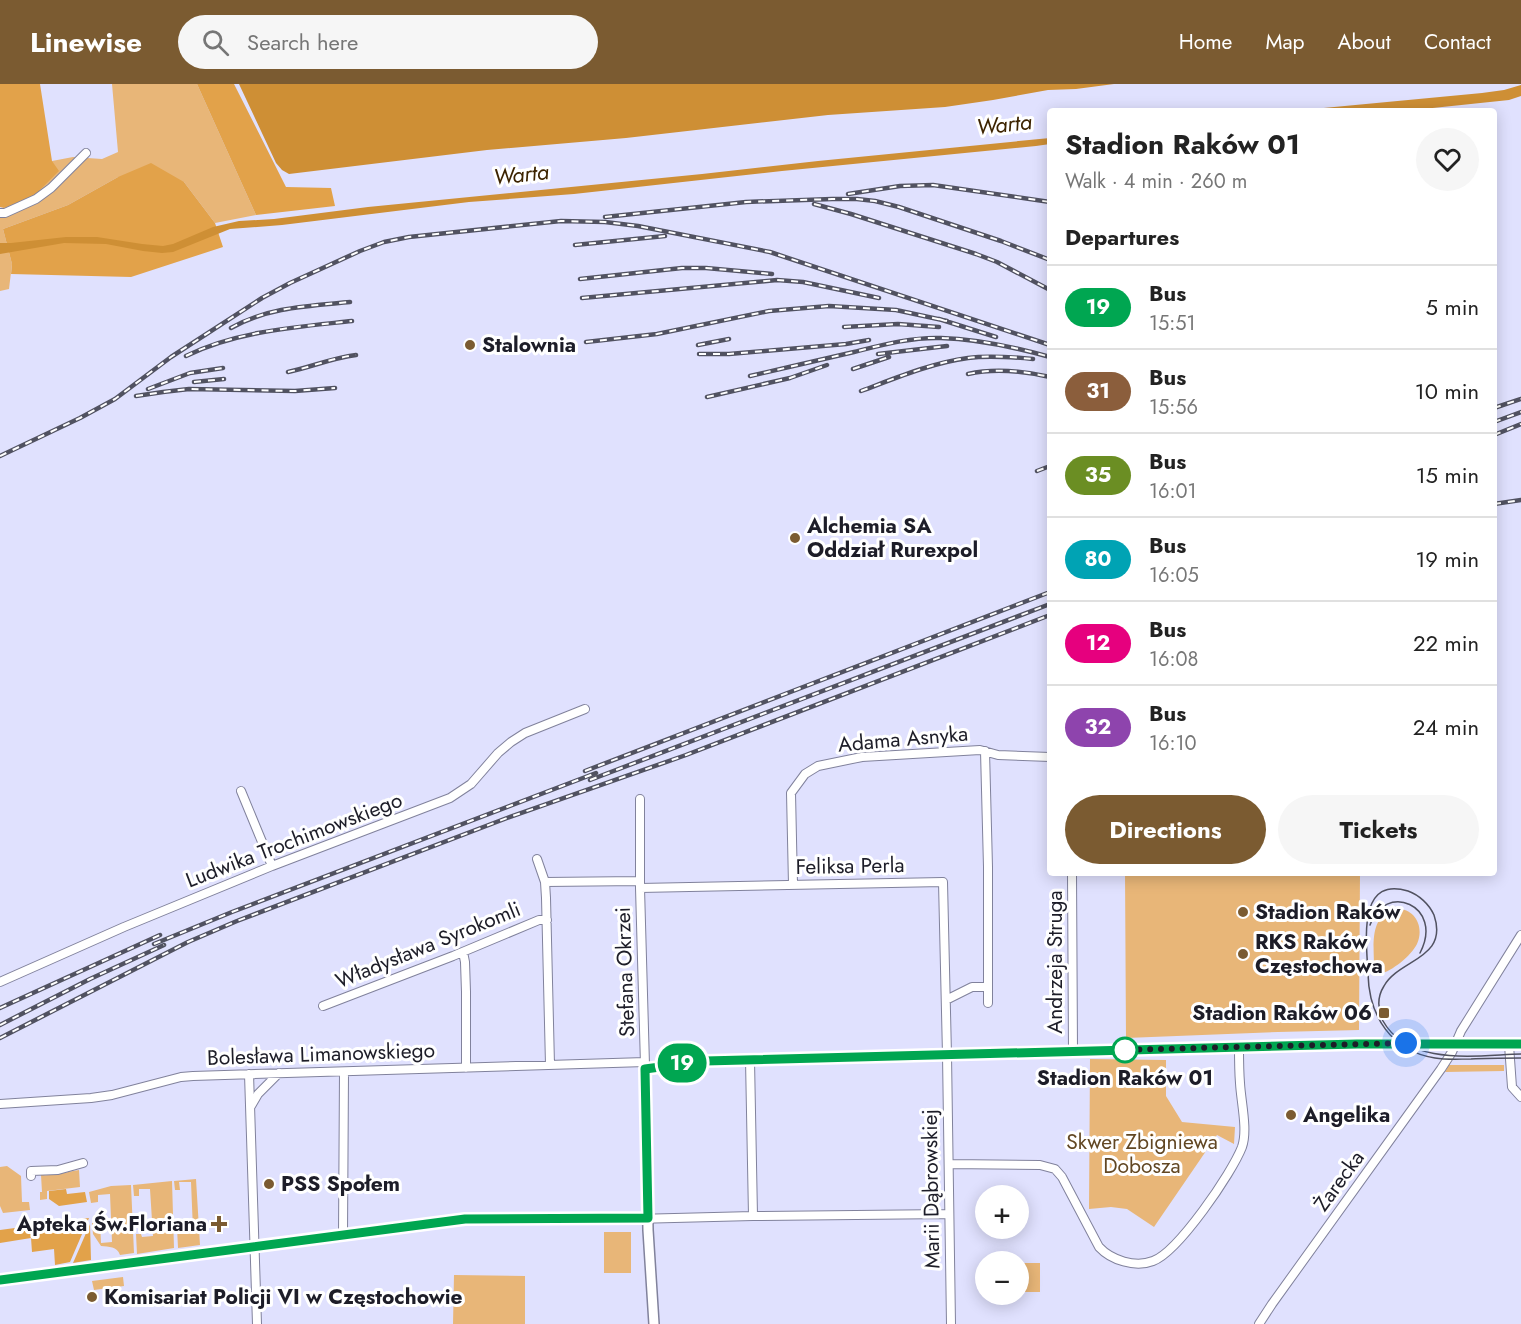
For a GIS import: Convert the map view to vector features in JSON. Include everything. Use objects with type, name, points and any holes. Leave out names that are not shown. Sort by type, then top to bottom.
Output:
[{"type":"street","points":[[0,213],[5,213],[36,199],[51,188],[86,153]]},
{"type":"street","name":"Ludwika Trochimowskiego","points":[[0,982],[124,927],[272,866],[450,798],[471,784],[498,753],[511,742],[525,733],[585,709]]},
{"type":"street","name":"Adama Asnyka","points":[[793,885],[791,793],[805,774],[818,766],[862,757],[980,750],[998,755],[1047,757]]},
{"type":"street","points":[[985,752],[988,1003]]},
{"type":"street","points":[[241,791],[272,866]]},
{"type":"street","name":"Stefana Okrzei","points":[[640,800],[648,1218],[654,1324]]},
{"type":"street","points":[[537,859],[544,882],[547,920],[550,1065]]},
{"type":"street","name":"Andrzeja Struga","points":[[1072,876],[1073,1052]]},
{"type":"street","name":"Feliksa Perla","points":[[544,882],[640,885],[943,882],[947,1054]]},
{"type":"street","name":"Władysława Syrokomli","points":[[323,1006],[539,920],[547,920]]},
{"type":"street","name":"Żarecka","points":[[1259,1324],[1441,1070],[1461,1031],[1521,935]]},
{"type":"street","points":[[463,952],[466,992],[466,1068]]},
{"type":"street","points":[[946,1000],[972,987],[988,987]]},
{"type":"street","name":"Bolesława Limanowskiego","points":[[0,1104],[112,1095],[181,1077],[249,1074],[550,1065],[645,1066],[750,1060],[1357,1044],[1521,1044]]},
{"type":"street","points":[[1509,1045],[1512,1087],[1521,1097]]},
{"type":"street","points":[[949,1164],[1040,1166],[1055,1169],[1062,1177],[1099,1247],[1106,1255],[1122,1262],[1140,1264],[1152,1262],[1173,1247],[1188,1229],[1229,1171],[1243,1146],[1239,1047]]},
{"type":"street","name":"Marii Dąbrowskiej","points":[[947,1054],[951,1324]]},
{"type":"street","points":[[750,1060],[753,1216]]},
{"type":"street","points":[[343,1235],[344,1072]]},
{"type":"street","points":[[250,1108],[258,1094],[279,1073]]},
{"type":"street","points":[[249,1074],[257,1324]]},
{"type":"street","points":[[31,1176],[31,1171],[58,1170],[83,1164]]},
{"type":"street","points":[[0,1280],[465,1219],[949,1214]]},
{"type":"green space","points":[[112,84],[197,84],[256,215],[215,223],[184,182],[118,177],[68,205],[3,229],[12,264],[9,289],[0,291],[0,208],[4,208],[52,161],[73,157],[102,159],[118,152]]},
{"type":"green space","name":"RKS Raków Częstochowa","points":[[1125,876],[1360,876],[1359,1030],[1126,1038]]},
{"type":"green space","points":[[1394,909],[1401,909],[1412,914],[1419,924],[1419,937],[1414,949],[1406,958],[1390,970],[1380,974],[1374,967],[1375,933],[1380,918]]},
{"type":"green space","name":"Skwer Zbigniewa Dobosza","points":[[1090,1059],[1166,1060],[1166,1096],[1182,1122],[1235,1127],[1234,1144],[1217,1135],[1154,1227],[1127,1209],[1111,1207],[1089,1209]]},
{"type":"green space","points":[[1449,1065],[1504,1065],[1504,1071],[1445,1072]]},
{"type":"green space","points":[[7,1166],[21,1176],[22,1202],[29,1202],[30,1210],[3,1213],[0,1206],[0,1167]]},
{"type":"green space","points":[[79,1170],[80,1187],[47,1191],[47,1199],[40,1200],[41,1175]]},
{"type":"green space","points":[[196,1179],[200,1245],[178,1248],[177,1227],[182,1227],[182,1230],[193,1230],[191,1182],[179,1182],[180,1190],[175,1190],[174,1181]]},
{"type":"green space","points":[[172,1181],[174,1248],[137,1254],[136,1234],[141,1234],[142,1237],[153,1236],[150,1189],[139,1189],[139,1196],[134,1196],[133,1185]]},
{"type":"green space","points":[[131,1185],[134,1253],[120,1255],[115,1248],[101,1246],[93,1234],[92,1223],[100,1223],[101,1243],[112,1242],[110,1194],[98,1195],[98,1202],[91,1203],[89,1192],[111,1186]]},
{"type":"green space","points":[[604,1232],[631,1232],[631,1273],[604,1273]]},
{"type":"green space","points":[[1029,1263],[1040,1263],[1040,1292],[1029,1292]]},
{"type":"green space","points":[[454,1275],[525,1276],[525,1324],[453,1324]]},
{"type":"green space","points":[[123,1277],[124,1286],[94,1290],[92,1281]]},
{"type":"shaded area","points":[[0,84],[40,84],[52,161],[59,171],[34,196],[4,208],[0,207]]},
{"type":"shaded area","points":[[197,84],[234,84],[286,187],[331,188],[335,206],[256,215]]},
{"type":"shaded area","points":[[239,84],[1114,84],[1048,90],[945,107],[828,115],[626,138],[487,150],[289,174],[276,163]]},
{"type":"shaded area","points":[[1521,85],[1521,96],[1509,100],[1433,108],[1324,108],[1482,93]]},
{"type":"shaded area","points":[[1047,138],[1047,144],[1036,146],[574,194],[469,202],[282,225],[230,229],[173,252],[143,251],[106,244],[64,243],[0,254],[0,243],[66,237],[97,237],[163,246],[213,227],[239,221]]},
{"type":"shaded area","points":[[151,163],[184,182],[215,223],[223,247],[131,277],[11,274],[12,264],[3,229],[68,205],[118,177]]},
{"type":"shaded area","points":[[66,1189],[67,1194],[85,1192],[87,1202],[59,1206],[49,1199],[49,1191]]},
{"type":"shaded area","points":[[89,1218],[70,1262],[55,1265],[54,1249],[32,1252],[31,1238],[0,1243],[0,1230]]},
{"type":"shaded area","points":[[90,1224],[91,1260],[73,1263]]},
{"type":"tram line","points":[[1521,1054],[1445,1055],[1409,1046],[1395,1036],[1383,1021],[1380,1012],[1379,999],[1382,990],[1391,977],[1429,950],[1435,941],[1437,930],[1432,911],[1416,895],[1408,891],[1391,889],[1380,893],[1372,903],[1368,916],[1367,947],[1369,989],[1378,1017],[1385,1029],[1406,1048],[1435,1058],[1521,1058]]},
{"type":"tram line","points":[[1370,925],[1377,912],[1387,904],[1399,902],[1410,904],[1419,911],[1425,922],[1426,936],[1420,953]]},
{"type":"railway","points":[[848,194],[900,186],[933,185],[1047,202]]},
{"type":"railway","points":[[605,217],[746,202],[857,199],[899,207],[1047,259]]},
{"type":"railway","points":[[814,204],[976,254],[997,262],[1047,288]]},
{"type":"railway","points":[[0,456],[115,399],[171,357],[262,298],[290,283],[360,251],[384,242],[409,237],[561,221],[605,222],[638,226],[770,252],[1047,344]]},
{"type":"railway","points":[[575,245],[665,236]]},
{"type":"railway","points":[[580,279],[682,268],[772,274]]},
{"type":"railway","points":[[582,298],[777,280],[803,282],[879,298]]},
{"type":"railway","points":[[231,328],[274,312],[304,306],[350,302]]},
{"type":"railway","points":[[586,342],[657,334],[769,311],[829,306],[896,310],[947,321]]},
{"type":"railway","points":[[939,319],[996,337]]},
{"type":"railway","points":[[186,356],[225,341],[267,331],[352,321]]},
{"type":"railway","points":[[844,327],[898,324],[939,327]]},
{"type":"railway","points":[[750,376],[886,344],[930,338],[982,342],[1047,356]]},
{"type":"railway","points":[[698,345],[729,339]]},
{"type":"railway","points":[[699,354],[729,354],[869,340]]},
{"type":"railway","points":[[878,354],[947,346]]},
{"type":"railway","points":[[288,372],[356,355]]},
{"type":"railway","points":[[861,391],[954,360],[992,356],[1033,359]]},
{"type":"railway","points":[[853,369],[889,357]]},
{"type":"railway","points":[[707,397],[790,378],[827,365]]},
{"type":"railway","points":[[148,389],[190,373],[223,368]]},
{"type":"railway","points":[[968,374],[1009,371],[1047,376]]},
{"type":"railway","points":[[194,382],[224,379]]},
{"type":"railway","points":[[136,396],[189,389],[295,391],[335,388]]},
{"type":"railway","points":[[1497,407],[1521,399]]},
{"type":"railway","points":[[1497,421],[1521,412]]},
{"type":"railway","points":[[1497,434],[1521,424]]},
{"type":"railway","points":[[1037,471],[1047,467]]},
{"type":"railway","points":[[1497,504],[1521,500]]},
{"type":"railway","points":[[585,771],[1047,593]]},
{"type":"railway","points":[[590,780],[1047,605]]},
{"type":"railway","points":[[0,1038],[188,942],[237,921],[507,818],[686,755],[1047,616]]},
{"type":"railway","points":[[154,944],[596,773]]},
{"type":"railway","points":[[0,1008],[160,935]]},
{"type":"railway","points":[[0,1025],[90,979],[164,945]]},
{"type":"bus line","name":"19","points":[[0,1280],[465,1219],[648,1218],[645,1069],[650,1068],[705,1061],[1357,1044],[1521,1044]]},
{"type":"place","name":"Stalownia","points":[[470,345]]},
{"type":"place","name":"Alchemia SA Oddział Rurexpol","points":[[795,538]]},
{"type":"place","name":"Stadion Raków","points":[[1243,912]]},
{"type":"place","name":"RKS Raków Częstochowa","points":[[1243,954]]},
{"type":"place","name":"Stadion Raków 06","points":[[1384,1013]]},
{"type":"place","name":"Stadion Raków 01","points":[[1125,1050]]},
{"type":"place","name":"Angelika","points":[[1291,1115]]},
{"type":"place","name":"PSS Społem","points":[[269,1184]]},
{"type":"place","name":"Apteka Św.Floriana","points":[[219,1224]]},
{"type":"place","name":"Komisariat Policji VI w Częstochowie","points":[[92,1297]]},
{"type":"route","points":[[1125,1050],[1116,1050],[1406,1043]]},
{"type":"water label","name":"Warta","points":[[1004,124]]},
{"type":"water label","name":"Warta","points":[[521,174]]}]
